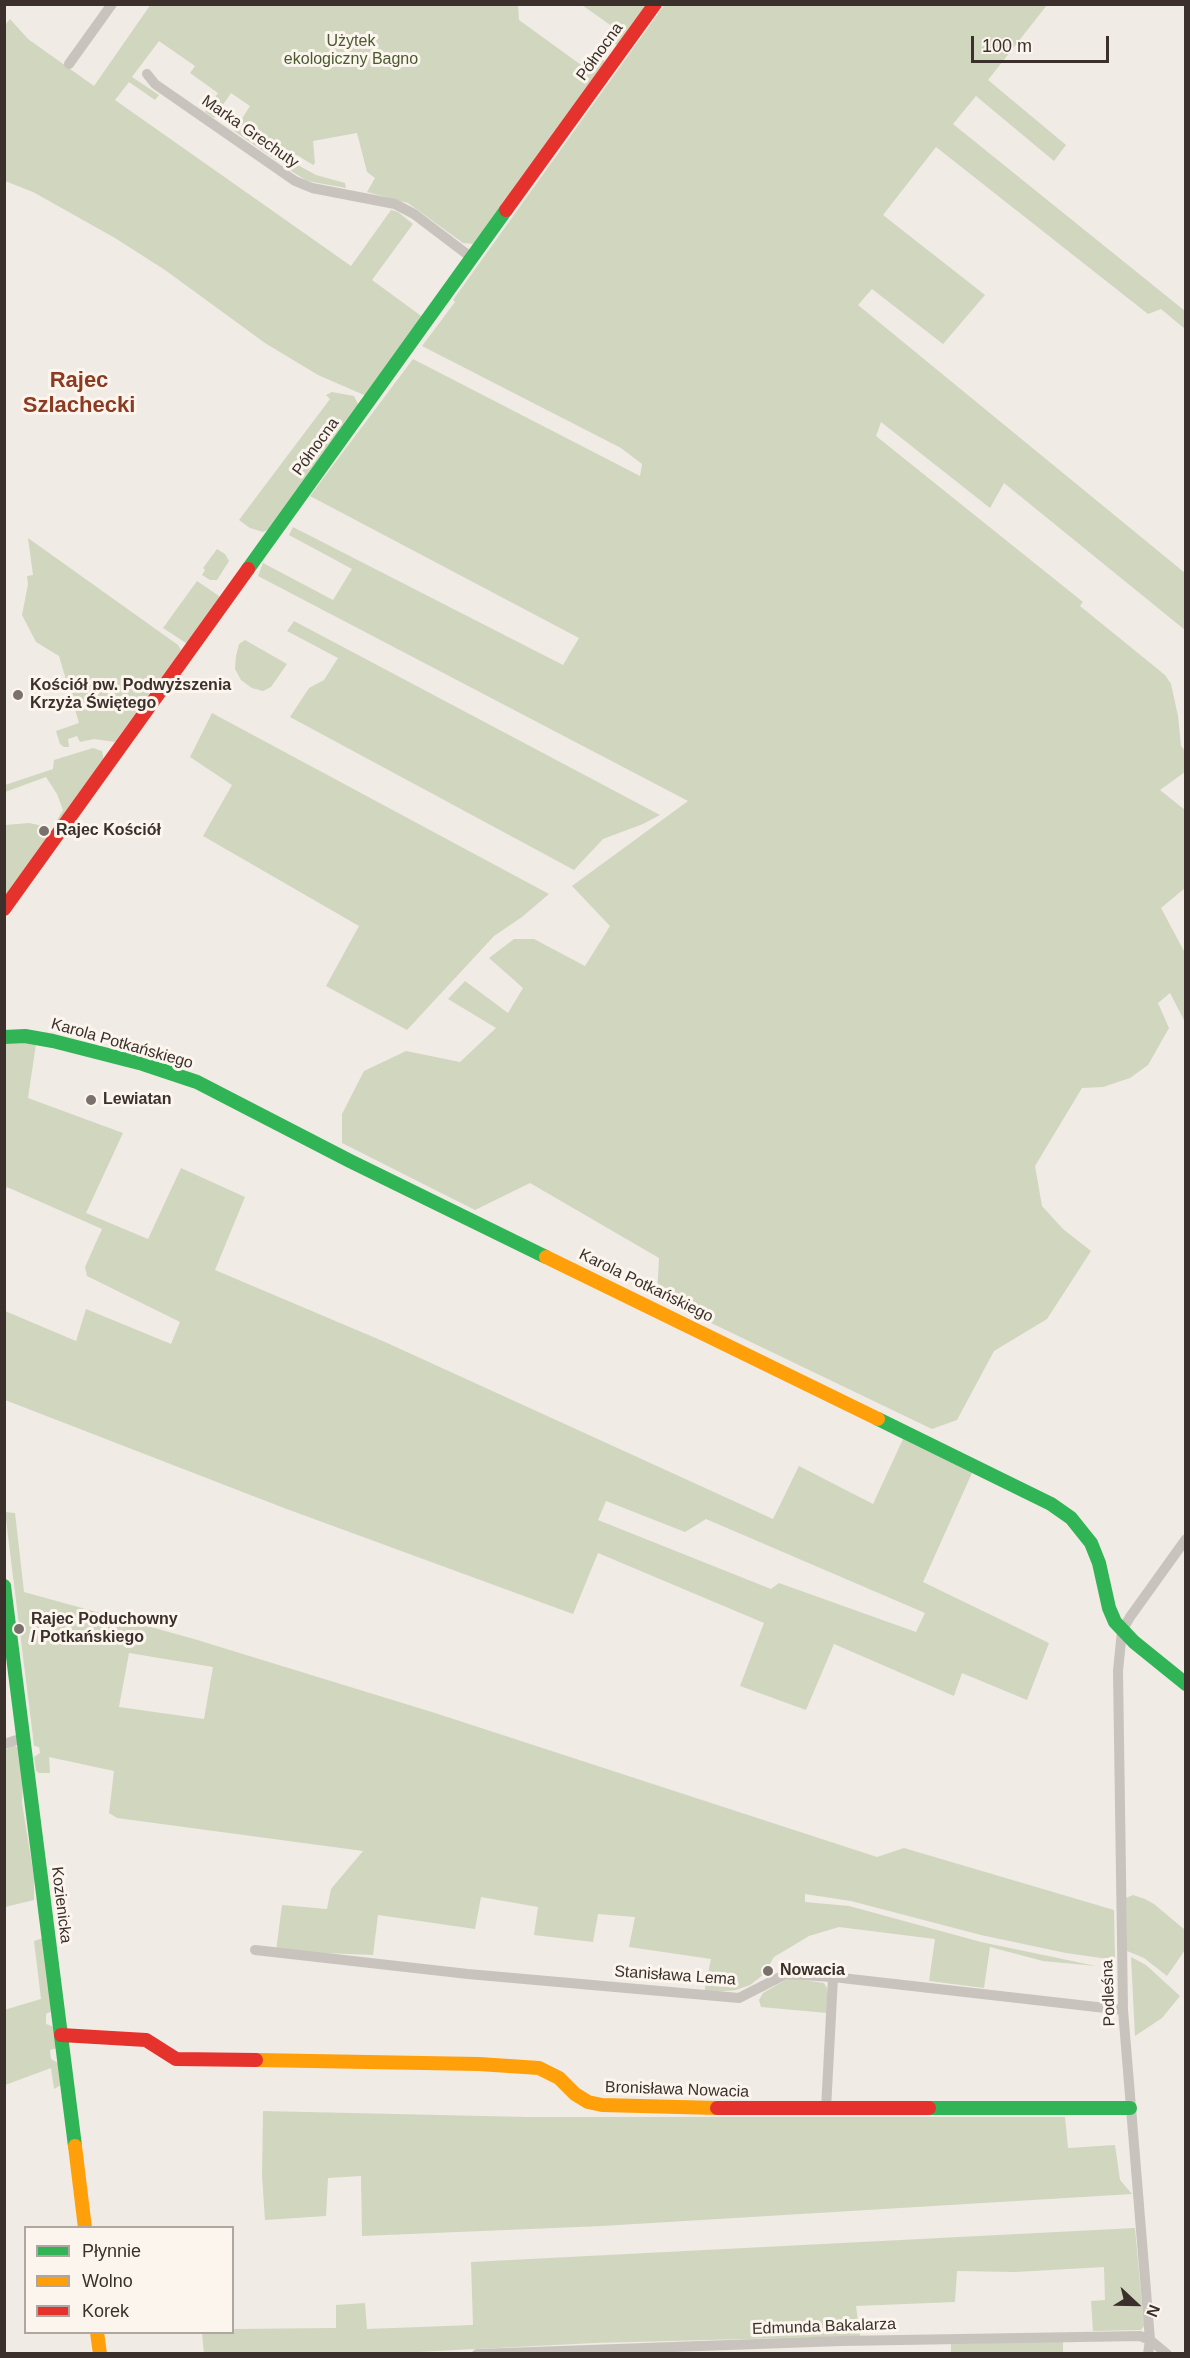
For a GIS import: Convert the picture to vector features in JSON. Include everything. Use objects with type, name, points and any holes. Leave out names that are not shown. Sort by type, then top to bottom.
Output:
[{"type":"street","points":[[69,64],[112,4]]},
{"type":"street","name":"Północna","points":[[4,909],[655,4]]},
{"type":"street","name":"Marka Grechuty","points":[[147,74],[155,84],[295,181],[312,188],[386,201],[404,208],[472,258]]},
{"type":"street","name":"Karola Potkańskiego","points":[[4,1037],[25,1036],[53,1041],[143,1064],[197,1082],[350,1161],[1039,1497],[1061,1510],[1086,1535],[1095,1552],[1112,1616],[1122,1631],[1185,1684]]},
{"type":"street","points":[[1122,1631],[1185,1539]]},
{"type":"street","name":"Kozienicka","points":[[4,1586],[84,2226]]},
{"type":"street","name":"Podleśna","points":[[1122,1631],[1118,1671],[1123,2010],[1150,2340],[1148,2354]]},
{"type":"street","points":[[4,1744],[23,1738]]},
{"type":"street","name":"Stanisława Lema","points":[[255,1950],[468,1974],[739,1998],[786,1974],[833,1977],[1123,2010]]},
{"type":"street","points":[[826,2109],[833,1977]]},
{"type":"street","name":"Bronisława Nowacia","points":[[61,2035],[146,2040],[176,2059],[479,2064],[539,2068],[559,2078],[575,2094],[588,2102],[602,2105],[826,2109],[1130,2108]]},
{"type":"street","points":[[98,2334],[100,2354]]},
{"type":"street","name":"Edmunda Bakalarza","points":[[477,2354],[1077,2336],[1140,2336],[1150,2340]]},
{"type":"street","points":[[1150,2340],[1167,2354]]},
{"type":"green space","name":"Użytek ekologiczny Bagno","points":[[151,4],[518,5],[519,20],[588,70],[599,57],[606,62],[474,244],[463,243],[408,203],[367,192],[375,178],[367,172],[357,133],[313,141],[315,163],[313,165],[297,155],[276,160],[234,131],[250,106],[231,93],[214,118],[205,112],[218,93],[190,73],[195,66],[159,41],[132,77],[159,95],[155,100],[129,82],[115,100],[351,266],[391,210],[398,212],[413,224],[372,280],[424,318],[368,395],[364,395],[318,375],[265,343],[165,270],[115,238],[33,192],[5,181],[4,26],[10,19],[28,39],[94,86]]},
{"type":"green space","points":[[665,4],[1047,5],[988,80],[1066,145],[1054,161],[976,96],[953,124],[1185,311],[1185,329],[1161,309],[1148,314],[936,147],[883,215],[985,295],[943,344],[872,289],[858,305],[1185,573],[1185,630],[1004,483],[990,508],[881,422],[876,436],[1083,602],[1080,606],[1165,675],[1171,684],[1178,716],[1181,746],[1185,751],[1185,772],[1160,790],[1185,810],[1185,888],[1161,908],[1185,953],[1185,1022],[1170,993],[1158,1003],[1169,1028],[1148,1065],[1130,1078],[1103,1087],[1082,1088],[1035,1166],[1042,1206],[1063,1229],[1091,1251],[1047,1319],[994,1351],[957,1420],[932,1429],[657,1297],[659,1258],[530,1183],[475,1210],[342,1143],[342,1114],[364,1071],[406,1051],[460,1062],[496,1028],[448,999],[465,981],[508,1013],[523,988],[489,958],[514,939],[534,939],[585,966],[610,926],[572,886],[688,801],[258,576],[263,563],[333,600],[352,569],[289,535],[293,527],[563,665],[579,638],[310,496],[413,359],[640,476],[642,464],[621,448],[422,346]]},
{"type":"green space","points":[[582,5],[649,5],[619,46],[610,41],[616,29]]},
{"type":"green space","points":[[294,163],[316,175],[345,183],[346,188],[307,181],[285,167]]},
{"type":"green space","points":[[332,392],[354,396],[359,406],[272,528],[263,532],[250,528],[239,520],[330,399],[326,395]]},
{"type":"green space","points":[[28,538],[178,645],[181,650],[115,742],[94,739],[80,742],[77,736],[68,739],[69,747],[60,744],[56,731],[79,723],[59,656],[36,642],[22,615],[28,584],[27,576],[33,575]]},
{"type":"green space","points":[[217,549],[225,554],[229,561],[217,580],[210,580],[202,575],[205,570],[203,568]]},
{"type":"green space","points":[[197,581],[220,599],[190,643],[186,643],[163,628]]},
{"type":"green space","points":[[294,621],[660,815],[603,839],[574,870],[290,717],[309,688],[324,680],[338,658],[287,631]]},
{"type":"green space","points":[[245,640],[287,664],[271,687],[263,691],[252,688],[241,680],[235,669],[239,644]]},
{"type":"green space","points":[[212,713],[549,894],[522,917],[494,936],[407,1030],[326,986],[359,926],[203,836],[232,785],[190,757]]},
{"type":"green space","points":[[93,748],[102,751],[104,761],[59,823],[57,820],[63,810],[57,794],[46,777],[5,792],[5,785],[53,769],[54,760]]},
{"type":"green space","points":[[29,823],[48,827],[51,835],[5,902],[5,825]]},
{"type":"green space","points":[[5,1043],[36,1044],[28,1098],[123,1133],[86,1213],[148,1239],[181,1168],[245,1197],[215,1270],[385,1342],[773,1519],[799,1466],[873,1504],[903,1439],[972,1473],[923,1582],[1049,1643],[1027,1700],[962,1673],[954,1696],[834,1644],[806,1710],[740,1686],[764,1623],[598,1553],[573,1614],[284,1508],[5,1400],[5,1311],[76,1341],[86,1309],[171,1344],[180,1322],[87,1276],[85,1267],[102,1229],[7,1187],[5,1193]],"holes":[[[606,1501],[685,1532],[706,1519],[925,1613],[916,1632],[779,1583],[771,1589],[598,1520]]]},
{"type":"green space","points":[[5,1512],[15,1513],[24,1592],[194,1639],[435,1713],[877,1857],[904,1848],[1114,1910],[1115,1960],[1066,1953],[981,1935],[851,1901],[805,1894],[805,1902],[849,1906],[981,1942],[1096,1966],[1043,1961],[990,1947],[984,1988],[929,1981],[935,1939],[839,1927],[809,1936],[774,1957],[763,1975],[750,1985],[736,1990],[704,1993],[711,1959],[629,1947],[635,1917],[598,1914],[593,1942],[534,1935],[538,1907],[481,1897],[475,1929],[378,1915],[373,1955],[276,1951],[282,1905],[327,1909],[331,1889],[363,1851],[117,1818],[109,1813],[114,1771],[49,1757],[50,1773],[36,1771],[34,1757],[40,1753],[39,1747],[34,1746]],"holes":[[[129,1653],[213,1667],[204,1719],[119,1707]]]},
{"type":"green space","points":[[13,1745],[19,1748],[23,1784],[22,1803],[34,1877],[34,1900],[5,1907],[5,1750]]},
{"type":"green space","points":[[1133,1895],[1154,1904],[1185,1930],[1185,1950],[1167,1976],[1144,1958],[1127,1951],[1126,1898]]},
{"type":"green space","points":[[43,1938],[52,2011],[46,2014],[46,2024],[54,2027],[57,2048],[50,2050],[51,2059],[58,2063],[61,2085],[54,2089],[51,2068],[5,2085],[4,2010],[41,1999],[34,1941]]},
{"type":"green space","points":[[1131,1957],[1146,1965],[1180,1996],[1162,2018],[1135,2036]]},
{"type":"green space","points":[[789,1978],[824,1983],[827,1988],[827,2013],[761,2007],[759,2000],[763,1993]]},
{"type":"green space","points":[[263,2111],[527,2117],[1065,2117],[1068,2148],[1115,2145],[1120,2180],[1132,2194],[602,2226],[362,2236],[361,2176],[328,2178],[326,2216],[265,2220],[262,2176]]},
{"type":"green space","points":[[1135,2228],[1144,2326],[1141,2330],[1093,2331],[1091,2301],[1105,2300],[1104,2267],[1015,2272],[957,2271],[955,2302],[856,2306],[860,2336],[594,2343],[397,2353],[204,2354],[202,2334],[234,2334],[234,2329],[336,2328],[336,2305],[365,2303],[367,2329],[473,2325],[471,2262]]},
{"type":"green space","points":[[1063,2341],[1063,2353],[951,2354],[951,2344]]},
{"type":"traffic: fast","points":[[248,569],[506,210]]},
{"type":"traffic: fast","points":[[4,1037],[25,1036],[53,1041],[143,1064],[197,1082],[350,1161],[546,1257]]},
{"type":"traffic: fast","points":[[878,1419],[1051,1504],[1071,1518],[1091,1543],[1099,1563],[1109,1608],[1115,1622],[1134,1642],[1186,1684]]},
{"type":"traffic: fast","points":[[4,1586],[75,2146]]},
{"type":"traffic: fast","points":[[929,2108],[1130,2108]]},
{"type":"traffic: slow","points":[[546,1257],[878,1419]]},
{"type":"traffic: slow","points":[[256,2060],[479,2064],[539,2068],[559,2078],[575,2094],[588,2102],[602,2105],[717,2108]]},
{"type":"traffic: slow","points":[[75,2146],[85,2226]]},
{"type":"traffic: slow","points":[[97,2334],[100,2354]]},
{"type":"traffic: jam","points":[[506,210],[655,4]]},
{"type":"traffic: jam","points":[[4,909],[248,569]]},
{"type":"traffic: jam","points":[[61,2035],[146,2040],[176,2059],[256,2060]]},
{"type":"traffic: jam","points":[[717,2108],[929,2108]]},
{"type":"place","name":"Kościół pw. Podwyższenia Krzyża Świętego","points":[[18,695]]},
{"type":"place","name":"Rajec Kościół","points":[[44,831]]},
{"type":"place","name":"Lewiatan","points":[[91,1100]]},
{"type":"place","name":"Rajec Poduchowny / Potkańskiego","points":[[19,1629]]},
{"type":"place","name":"Nowacia","points":[[768,1971]]},
{"type":"district","name":"Rajec Szlachecki","points":[[79,394]]}]
